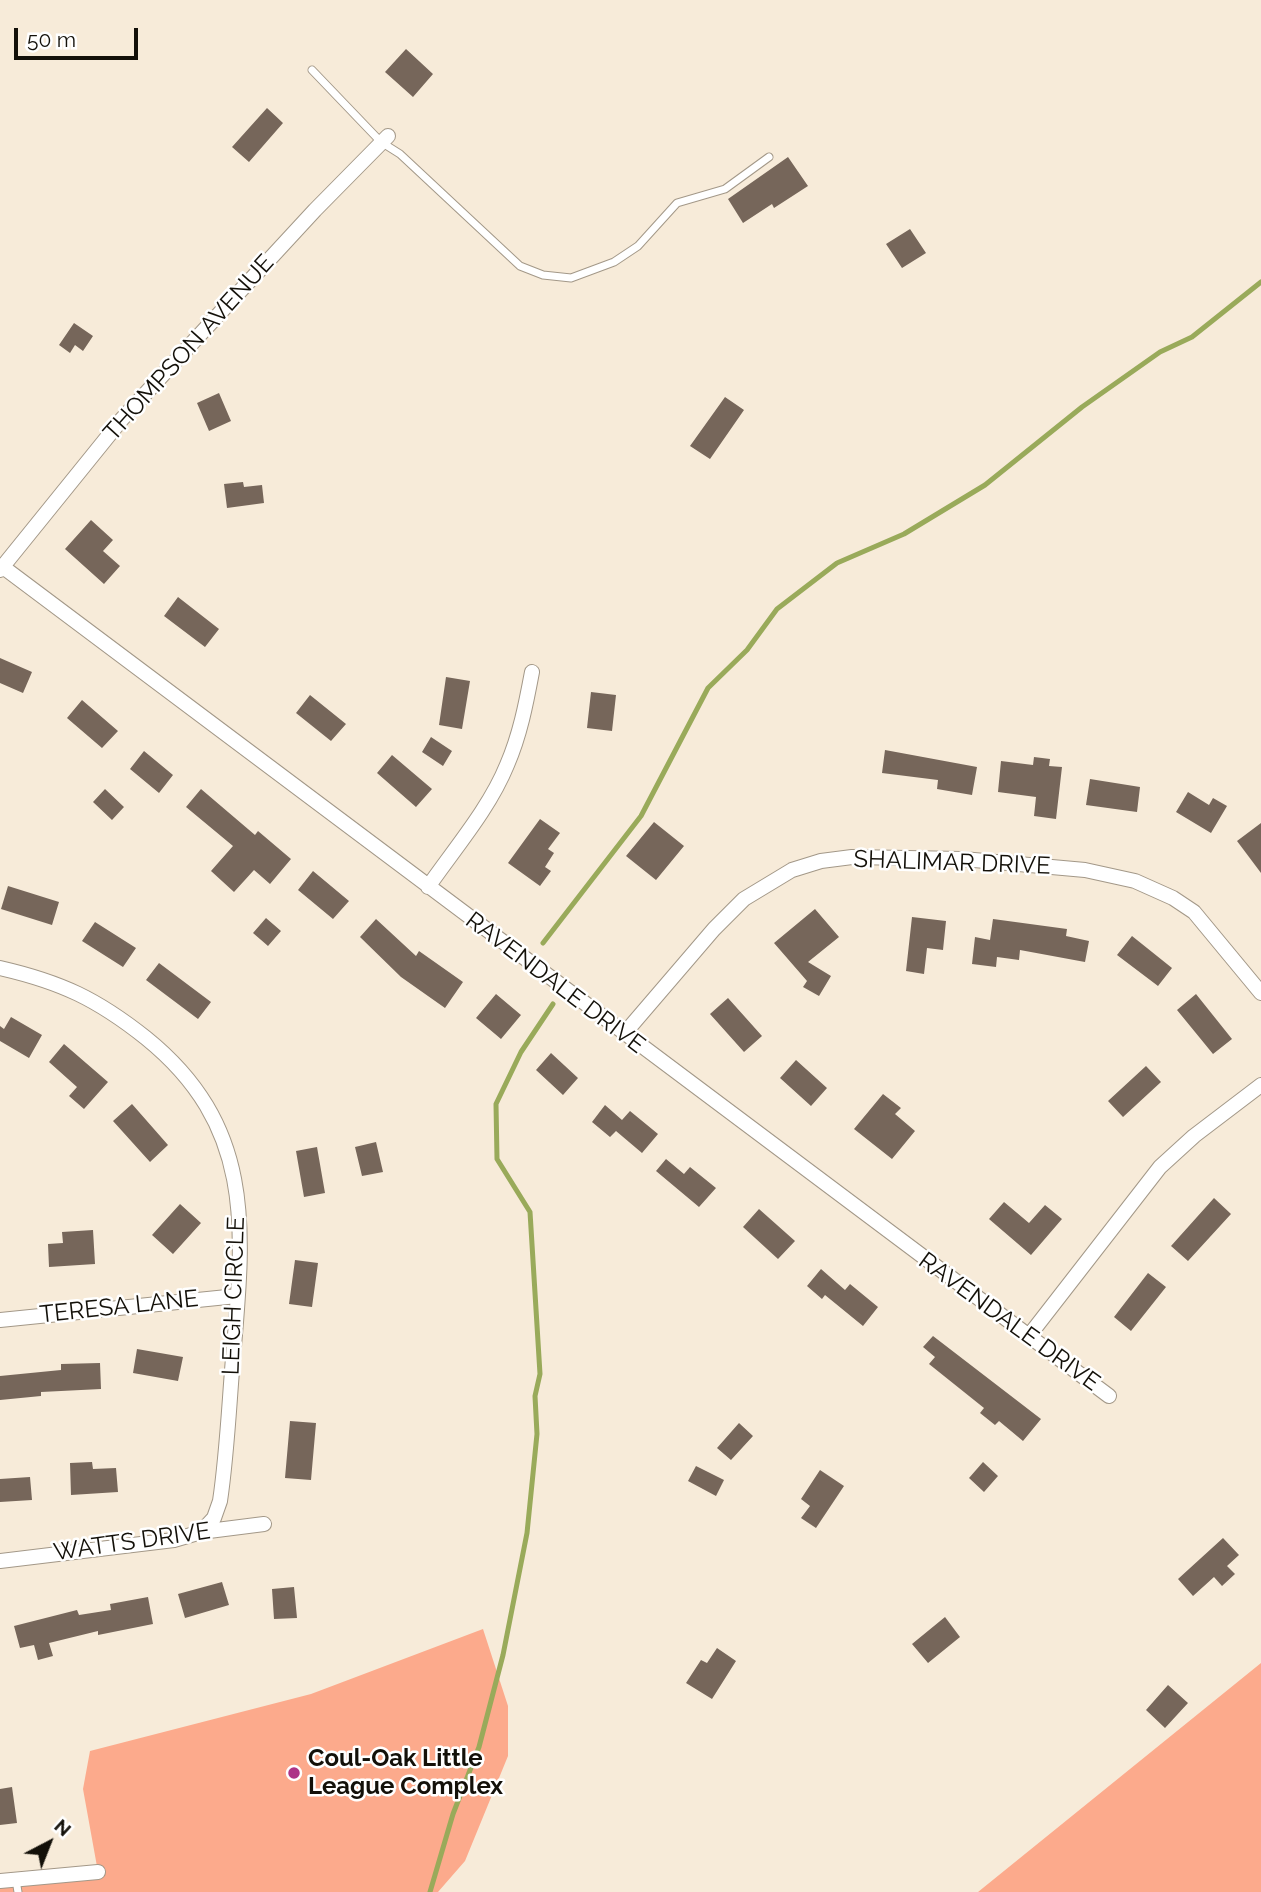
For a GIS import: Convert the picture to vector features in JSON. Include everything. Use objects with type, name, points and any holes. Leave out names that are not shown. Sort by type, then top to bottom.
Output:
[{"type":"street","name":"THOMPSON AVENUE","points":[[1,568],[122,419],[315,210],[385,139]]},
{"type":"street","name":"RAVENDALE DRIVE","points":[[1,568],[1109,1396]]},
{"type":"street","points":[[428,887],[487,803],[506,769],[523,721],[532,672]]},
{"type":"street","name":"SHALIMAR DRIVE","points":[[624,1034],[714,929],[744,899],[792,870],[821,861],[852,857],[963,859],[1085,870],[1135,881],[1173,898],[1194,912],[1261,993]]},
{"type":"street","name":"LEIGH CIRCLE","points":[[0,968],[46,978],[94,1000],[158,1048],[193,1083],[221,1130],[232,1169],[239,1213],[237,1296],[222,1493],[214,1518],[201,1532]]},
{"type":"street","points":[[1027,1337],[1160,1167],[1194,1136],[1261,1085]]},
{"type":"street","name":"TERESA LANE","points":[[0,1320],[237,1296]]},
{"type":"street","name":"WATTS DRIVE","points":[[0,1561],[174,1539],[201,1532],[264,1524]]},
{"type":"street","points":[[0,1881],[17,1886],[98,1872]]},
{"type":"lane","points":[[312,70],[520,265],[544,275],[570,278],[614,262],[638,246],[677,203],[726,189],[769,157]]},
{"type":"shaded area","name":"Coul-Oak Little League Complex","points":[[483,1629],[508,1706],[508,1756],[465,1861],[438,1892],[0,1892],[0,1881],[98,1872],[83,1789],[90,1751],[311,1694]]},
{"type":"shaded area","points":[[1261,1663],[1261,1892],[978,1892]]},
{"type":"building","points":[[406,49],[433,74],[413,97],[385,72]]},
{"type":"building","points":[[267,108],[283,123],[249,162],[232,147]]},
{"type":"building","points":[[788,157],[808,186],[774,208],[772,204],[743,223],[728,199]]},
{"type":"building","points":[[910,229],[926,253],[902,268],[886,244]]},
{"type":"building","points":[[74,323],[93,336],[83,351],[75,345],[70,353],[59,345]]},
{"type":"building","points":[[219,393],[231,421],[209,431],[197,403]]},
{"type":"building","points":[[725,397],[744,410],[710,459],[690,446]]},
{"type":"building","points":[[243,482],[244,487],[262,485],[264,503],[227,508],[224,484]]},
{"type":"building","points":[[91,520],[113,540],[103,551],[120,566],[104,584],[65,549]]},
{"type":"building","points":[[178,597],[219,629],[205,647],[164,616]]},
{"type":"building","points":[[0,658],[32,672],[23,693],[0,683]]},
{"type":"building","points":[[446,677],[470,681],[462,729],[439,725]]},
{"type":"building","points":[[591,692],[616,695],[612,731],[587,728]]},
{"type":"building","points":[[310,695],[346,724],[331,741],[296,713]]},
{"type":"building","points":[[82,700],[118,731],[102,748],[67,718]]},
{"type":"building","points":[[431,737],[452,751],[443,766],[422,752]]},
{"type":"building","points":[[885,750],[977,767],[972,795],[937,789],[938,780],[882,773]]},
{"type":"building","points":[[144,751],[173,775],[159,793],[130,769]]},
{"type":"building","points":[[392,755],[432,789],[416,807],[377,773]]},
{"type":"building","points":[[1034,757],[1050,759],[1049,766],[1062,767],[1056,819],[1034,816],[1036,797],[998,792],[1001,761],[1033,765]]},
{"type":"building","points":[[1090,779],[1140,787],[1137,812],[1086,805]]},
{"type":"building","points":[[105,789],[124,807],[112,820],[93,802]]},
{"type":"building","points":[[201,789],[255,835],[258,831],[291,859],[270,884],[254,870],[234,892],[211,871],[233,846],[186,807]]},
{"type":"building","points":[[1188,792],[1209,805],[1213,798],[1227,806],[1211,833],[1176,812]]},
{"type":"building","points":[[540,819],[560,833],[548,849],[554,853],[545,867],[551,871],[540,886],[508,863]]},
{"type":"building","points":[[654,822],[684,846],[656,880],[626,856]]},
{"type":"building","points":[[1261,823],[1261,873],[1237,841]]},
{"type":"building","points":[[313,871],[349,901],[333,919],[298,890]]},
{"type":"building","points":[[8,886],[59,902],[52,925],[1,909]]},
{"type":"building","points":[[815,909],[839,937],[808,962],[831,976],[819,996],[803,987],[807,981],[774,943]]},
{"type":"building","points":[[912,917],[946,921],[943,950],[927,948],[924,974],[906,971]]},
{"type":"building","points":[[266,918],[281,931],[268,946],[253,933]]},
{"type":"building","points":[[376,919],[416,956],[419,951],[463,982],[445,1008],[401,977],[360,937]]},
{"type":"building","points":[[993,919],[1067,929],[1066,936],[1089,941],[1085,962],[1020,950],[1019,960],[997,957],[996,967],[972,964],[975,937],[990,940]]},
{"type":"building","points":[[95,922],[136,948],[123,967],[82,941]]},
{"type":"building","points":[[1132,936],[1172,968],[1158,986],[1117,955]]},
{"type":"building","points":[[159,963],[211,1002],[198,1019],[146,980]]},
{"type":"building","points":[[496,994],[521,1015],[501,1039],[476,1018]]},
{"type":"building","points":[[1196,994],[1232,1039],[1213,1054],[1177,1010]]},
{"type":"building","points":[[728,998],[762,1036],[744,1052],[710,1014]]},
{"type":"building","points":[[11,1017],[42,1035],[29,1058],[0,1041],[0,1026],[4,1029]]},
{"type":"building","points":[[64,1044],[108,1082],[84,1109],[69,1096],[77,1087],[49,1062]]},
{"type":"building","points":[[551,1053],[578,1078],[563,1095],[536,1070]]},
{"type":"building","points":[[796,1060],[827,1088],[811,1106],[780,1078]]},
{"type":"building","points":[[1146,1066],[1161,1082],[1123,1117],[1108,1101]]},
{"type":"building","points":[[883,1094],[901,1108],[895,1114],[915,1131],[892,1159],[854,1129]]},
{"type":"building","points":[[132,1104],[168,1145],[150,1162],[113,1121]]},
{"type":"building","points":[[605,1105],[622,1120],[630,1111],[658,1134],[642,1153],[616,1131],[610,1137],[592,1122]]},
{"type":"building","points":[[376,1142],[383,1172],[362,1176],[355,1147]]},
{"type":"building","points":[[317,1147],[325,1193],[304,1197],[296,1151]]},
{"type":"building","points":[[666,1159],[684,1174],[690,1167],[716,1188],[699,1207],[656,1171]]},
{"type":"building","points":[[1214,1198],[1231,1214],[1188,1261],[1171,1246]]},
{"type":"building","points":[[1004,1202],[1029,1223],[1045,1205],[1062,1219],[1031,1255],[989,1219]]},
{"type":"building","points":[[180,1204],[201,1223],[173,1254],[152,1235]]},
{"type":"building","points":[[759,1209],[795,1241],[778,1259],[743,1227]]},
{"type":"building","points":[[93,1230],[95,1264],[49,1267],[48,1244],[63,1243],[62,1232]]},
{"type":"building","points":[[295,1260],[318,1263],[312,1307],[289,1304]]},
{"type":"building","points":[[821,1269],[845,1290],[850,1284],[878,1307],[863,1326],[825,1295],[822,1299],[807,1286]]},
{"type":"building","points":[[1148,1273],[1166,1287],[1131,1331],[1114,1317]]},
{"type":"building","points":[[933,1336],[1041,1419],[1023,1441],[999,1421],[995,1425],[980,1413],[984,1408],[929,1364],[935,1357],[923,1347]]},
{"type":"building","points":[[137,1349],[183,1357],[178,1381],[133,1373]]},
{"type":"building","points":[[100,1363],[101,1389],[41,1392],[41,1396],[0,1400],[0,1376],[61,1370],[61,1364]]},
{"type":"building","points":[[290,1421],[316,1423],[311,1480],[285,1478]]},
{"type":"building","points":[[739,1423],[753,1436],[731,1460],[717,1448]]},
{"type":"building","points":[[92,1462],[93,1469],[116,1468],[118,1492],[71,1495],[70,1463]]},
{"type":"building","points":[[983,1462],[998,1476],[984,1492],[969,1478]]},
{"type":"building","points":[[696,1466],[724,1480],[716,1496],[688,1481]]},
{"type":"building","points":[[820,1470],[844,1486],[816,1528],[801,1518],[810,1506],[801,1499]]},
{"type":"building","points":[[30,1477],[32,1500],[0,1502],[0,1479]]},
{"type":"building","points":[[1223,1538],[1239,1555],[1227,1566],[1235,1574],[1222,1586],[1214,1577],[1193,1596],[1178,1579]]},
{"type":"building","points":[[222,1582],[229,1605],[185,1618],[178,1594]]},
{"type":"building","points":[[294,1587],[297,1618],[274,1619],[272,1589]]},
{"type":"building","points":[[148,1597],[153,1624],[98,1635],[98,1631],[49,1643],[53,1656],[38,1660],[34,1645],[20,1648],[14,1626],[77,1610],[79,1615],[111,1610],[110,1604]]},
{"type":"building","points":[[945,1617],[960,1637],[928,1663],[912,1644]]},
{"type":"building","points":[[717,1648],[736,1661],[712,1699],[686,1683],[701,1660],[707,1663]]},
{"type":"building","points":[[1168,1685],[1188,1703],[1165,1728],[1146,1710]]},
{"type":"building","points":[[12,1787],[17,1823],[0,1825],[0,1789]]},
{"type":"waterway","points":[[543,943],[641,816],[708,688],[747,650],[777,609],[837,563],[904,534],[985,485],[1082,407],[1160,352],[1192,337],[1261,282]]},
{"type":"waterway","points":[[430,1892],[453,1814],[479,1747],[503,1655],[527,1533],[537,1434],[535,1396],[540,1374],[530,1212],[497,1159],[496,1104],[521,1052],[553,1004]]},
{"type":"place","name":"Coul-Oak Little League Complex","points":[[294,1773]]}]
